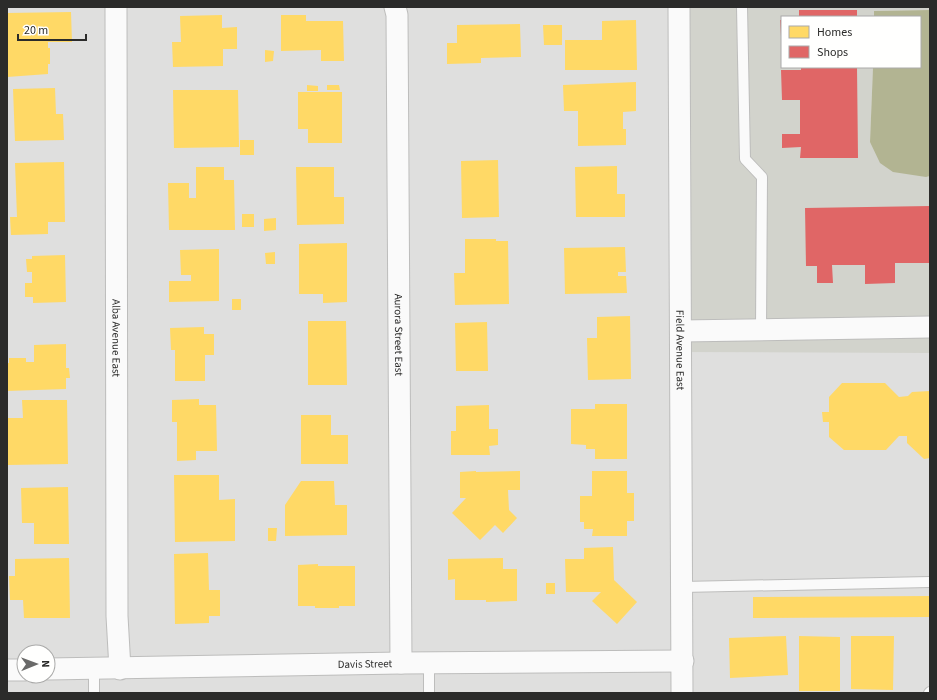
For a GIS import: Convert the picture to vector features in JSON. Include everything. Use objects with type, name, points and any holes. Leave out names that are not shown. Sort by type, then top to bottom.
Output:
[{"type":"street","name":"Alba Avenue East","points":[[116,7],[117,600],[120,669]]},
{"type":"street","name":"Aurora Street East","points":[[395,7],[397,15],[401,664]]},
{"type":"street","name":"Field Avenue East","points":[[679,7],[682,693]]},
{"type":"street","points":[[681,331],[930,327]]},
{"type":"street","name":"Davis Street","points":[[56,669],[429,663],[682,661]]},
{"type":"lane","points":[[742,7],[745,159],[762,177],[761,329]]},
{"type":"lane","points":[[682,587],[930,582]]},
{"type":"lane","points":[[429,663],[429,693]]},
{"type":"lane","points":[[94,669],[94,693]]},
{"type":"shaded area","points":[[674,7],[930,7],[930,10],[875,11],[874,16],[781,16],[781,68],[873,68],[870,142],[926,177],[930,176],[930,353],[676,352]]},
{"type":"shaded area","points":[[930,10],[930,176],[926,177],[893,172],[880,163],[870,142],[873,68],[921,68],[921,16],[874,16],[874,11]]},
{"type":"building: Homes","points":[[71,12],[72,42],[48,42],[48,48],[50,48],[50,64],[48,64],[48,74],[7,77],[7,13]]},
{"type":"building: Homes","points":[[222,15],[222,28],[237,27],[237,49],[223,49],[223,66],[173,67],[172,42],[181,42],[180,16]]},
{"type":"building: Homes","points":[[281,15],[306,15],[306,21],[343,21],[344,61],[321,61],[321,50],[281,51]]},
{"type":"building: Homes","points":[[636,20],[637,70],[565,70],[565,40],[602,40],[602,21]]},
{"type":"building: Homes","points":[[520,24],[521,57],[481,58],[481,63],[447,64],[447,43],[457,43],[457,25]]},
{"type":"building: Homes","points":[[543,25],[562,25],[562,45],[544,45]]},
{"type":"building: Homes","points":[[265,50],[274,51],[273,61],[265,62]]},
{"type":"building: Homes","points":[[636,82],[636,111],[623,112],[623,129],[626,129],[626,145],[578,146],[578,111],[564,111],[563,85]]},
{"type":"building: Homes","points":[[307,85],[318,86],[318,91],[307,91]]},
{"type":"building: Homes","points":[[327,85],[339,85],[340,90],[327,90]]},
{"type":"building: Homes","points":[[55,88],[56,114],[63,114],[64,140],[15,141],[13,89]]},
{"type":"building: Homes","points":[[173,90],[238,90],[239,147],[174,148]]},
{"type":"building: Homes","points":[[298,92],[342,92],[342,143],[308,143],[308,129],[298,129]]},
{"type":"building: Homes","points":[[240,140],[254,140],[254,155],[240,155]]},
{"type":"building: Homes","points":[[498,160],[499,217],[462,218],[461,161]]},
{"type":"building: Homes","points":[[64,162],[65,222],[48,222],[48,234],[11,235],[10,217],[17,217],[15,163]]},
{"type":"building: Homes","points":[[617,166],[617,194],[625,194],[625,217],[576,217],[575,167]]},
{"type":"building: Homes","points":[[196,167],[224,167],[224,180],[234,180],[235,230],[169,230],[168,183],[189,183],[189,198],[196,198]]},
{"type":"building: Homes","points":[[296,167],[334,167],[334,197],[344,197],[344,224],[297,225]]},
{"type":"building: Homes","points":[[242,214],[254,214],[254,227],[242,227]]},
{"type":"building: Homes","points":[[276,218],[276,230],[264,231],[264,219]]},
{"type":"building: Homes","points":[[465,239],[496,239],[496,241],[508,241],[509,304],[455,305],[454,273],[465,273]]},
{"type":"building: Homes","points":[[347,243],[347,302],[323,303],[323,294],[299,294],[299,244]]},
{"type":"building: Homes","points":[[625,247],[626,272],[618,272],[618,276],[626,276],[627,293],[565,294],[564,248]]},
{"type":"building: Homes","points":[[219,249],[219,301],[169,302],[169,281],[191,281],[191,275],[181,275],[180,250]]},
{"type":"building: Homes","points":[[275,252],[275,264],[266,264],[265,253]]},
{"type":"building: Homes","points":[[65,255],[66,302],[33,303],[33,297],[25,297],[25,283],[32,283],[32,272],[27,272],[26,259],[32,259],[32,256]]},
{"type":"building: Homes","points":[[232,299],[241,299],[241,310],[232,310]]},
{"type":"building: Homes","points":[[630,316],[631,379],[588,380],[587,338],[597,338],[597,317]]},
{"type":"building: Homes","points":[[308,321],[346,321],[347,385],[308,385]]},
{"type":"building: Homes","points":[[487,322],[488,371],[456,371],[455,323]]},
{"type":"building: Homes","points":[[204,327],[204,334],[214,334],[214,355],[205,355],[205,381],[175,381],[175,350],[171,350],[170,328]]},
{"type":"building: Homes","points":[[66,344],[66,368],[69,368],[70,378],[66,378],[66,389],[7,391],[7,363],[9,363],[9,358],[26,358],[26,362],[34,362],[34,345]]},
{"type":"building: Homes","points":[[842,383],[885,383],[899,397],[908,396],[912,392],[930,391],[930,458],[924,459],[907,443],[907,436],[899,436],[886,450],[844,450],[829,437],[829,422],[823,422],[822,412],[829,412],[829,397]]},
{"type":"building: Homes","points":[[199,399],[199,405],[216,405],[217,451],[196,451],[196,460],[177,461],[177,422],[172,422],[172,400]]},
{"type":"building: Homes","points":[[22,400],[67,400],[68,464],[7,465],[8,418],[23,418]]},
{"type":"building: Homes","points":[[595,404],[627,404],[627,459],[595,459],[595,449],[586,449],[586,445],[571,444],[571,409],[595,409]]},
{"type":"building: Homes","points":[[489,405],[489,429],[498,429],[498,445],[489,446],[490,455],[451,455],[451,431],[456,431],[456,406]]},
{"type":"building: Homes","points":[[301,415],[331,415],[331,435],[348,435],[348,464],[301,464]]},
{"type":"building: Homes","points":[[520,471],[520,490],[508,490],[509,510],[517,518],[503,533],[495,525],[480,540],[452,513],[466,498],[460,498],[460,472]]},
{"type":"building: Homes","points":[[592,471],[627,471],[627,493],[634,493],[634,521],[627,521],[627,536],[592,536],[593,529],[584,529],[584,522],[580,522],[580,496],[592,496]]},
{"type":"building: Homes","points":[[174,475],[219,475],[219,500],[235,499],[235,541],[175,542]]},
{"type":"building: Homes","points":[[301,481],[334,481],[335,505],[347,505],[347,535],[285,536],[285,505]]},
{"type":"building: Homes","points":[[68,487],[69,544],[34,544],[34,523],[22,523],[21,488]]},
{"type":"building: Homes","points":[[268,528],[277,528],[276,541],[268,541]]},
{"type":"building: Homes","points":[[613,547],[614,580],[637,602],[617,624],[592,601],[601,592],[566,592],[565,559],[584,559],[584,548]]},
{"type":"building: Homes","points":[[208,553],[209,590],[220,590],[220,616],[209,616],[209,623],[175,624],[174,554]]},
{"type":"building: Homes","points":[[69,558],[70,618],[24,618],[23,600],[10,600],[9,576],[15,576],[15,559]]},
{"type":"building: Homes","points":[[503,558],[503,569],[517,569],[517,601],[486,602],[486,600],[455,600],[455,579],[448,580],[448,559]]},
{"type":"building: Homes","points":[[318,564],[318,566],[355,566],[355,606],[315,608],[315,606],[298,606],[298,565]]},
{"type":"building: Homes","points":[[546,583],[555,583],[555,594],[546,594]]},
{"type":"building: Homes","points":[[930,596],[930,617],[753,618],[753,597]]},
{"type":"building: Homes","points":[[786,636],[788,675],[730,678],[729,638]]},
{"type":"building: Homes","points":[[799,636],[840,637],[840,691],[799,691]]},
{"type":"building: Homes","points":[[851,636],[894,636],[893,690],[851,689]]},
{"type":"building: Shops","points":[[799,10],[857,10],[857,16],[799,16]]},
{"type":"building: Shops","points":[[801,68],[857,68],[858,158],[800,158],[801,147],[782,148],[782,134],[800,134],[800,100],[782,100],[781,70],[801,70]]},
{"type":"building: Shops","points":[[930,206],[930,263],[895,263],[895,283],[865,284],[865,265],[832,265],[833,283],[817,283],[817,266],[806,266],[805,208]]}]
